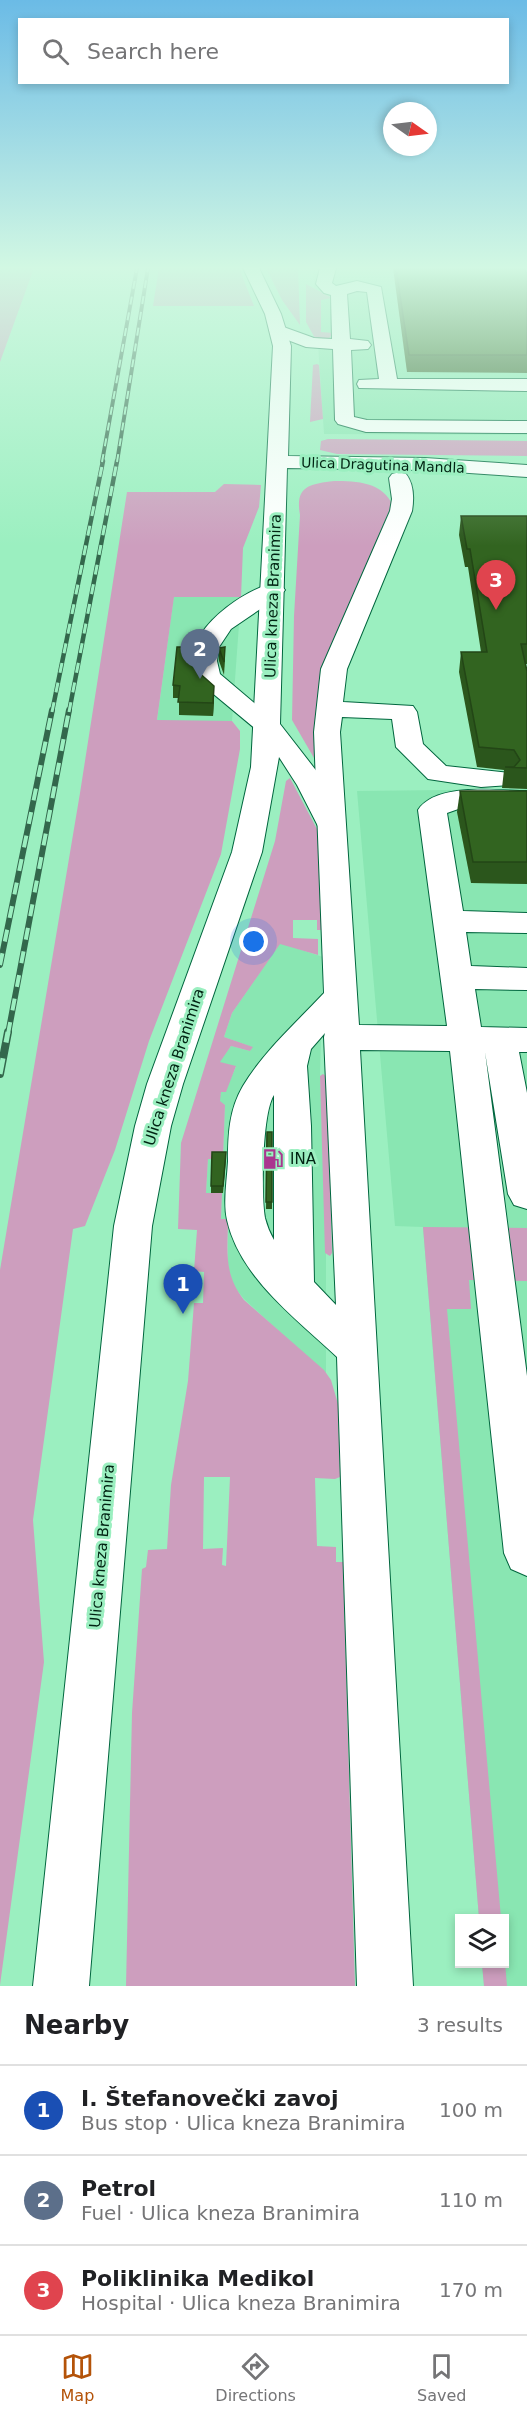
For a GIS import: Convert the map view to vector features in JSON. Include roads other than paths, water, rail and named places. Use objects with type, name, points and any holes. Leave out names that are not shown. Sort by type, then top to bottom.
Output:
[{"type":"main road","name":"Ulica kneza Branimira","points":[[66,1976],[133,1226],[142,1172],[165,1084],[252,832],[265,767],[282,361]]},
{"type":"main road","points":[[338,361],[344,384],[345,420],[357,424],[527,427]]},
{"type":"main road","points":[[387,361],[389,384]]},
{"type":"main road","points":[[344,384],[527,385]]},
{"type":"main road","name":"Ulica Dragutina Mandla","points":[[278,470],[425,464],[527,471]]},
{"type":"main road","name":"Ulica Dragutina Mandla","points":[[278,470],[399,478],[488,470]]},
{"type":"main road","points":[[385,1986],[357,1350],[327,757],[328,709],[334,669],[401,511],[403,500],[399,478]]},
{"type":"main road","points":[[273,590],[221,624],[211,634],[205,648],[204,667],[208,677],[267,725],[300,764],[318,793],[331,826]]},
{"type":"main road","points":[[328,709],[404,712],[410,747],[438,773],[481,779],[527,779]]},
{"type":"main road","points":[[527,800],[455,799],[440,803],[432,810],[457,977],[498,1040],[527,1194]]},
{"type":"main road","points":[[450,921],[527,923]]},
{"type":"main road","points":[[457,977],[527,979]]},
{"type":"main road","points":[[357,1350],[273,1269],[252,1237],[246,1219],[246,1144],[249,1115],[254,1096],[282,1061],[340,1017],[498,1040]]},
{"type":"main road","points":[[498,1040],[527,1553]]},
{"type":"main road","points":[[282,1061],[290,1066],[293,1126],[294,1282],[299,1294]]},
{"type":"railway","points":[[102,462],[120,361]]},
{"type":"railway","points":[[117,462],[133,361]]},
{"type":"railway","points":[[52,712],[103,461]]},
{"type":"railway","points":[[69,712],[117,461]]},
{"type":"railway","points":[[0,965],[52,710]]},
{"type":"railway","points":[[8,1034],[69,710]]},
{"type":"railway","points":[[0,1074],[8,1032]]},
{"type":"place","name":"Poliklinika Medikol","points":[[496,610]]},
{"type":"place","name":"Petrol","points":[[200,679]]},
{"type":"place","name":"INA","points":[[273,1159]]},
{"type":"place","name":"I. Štefanovečki zavoj","points":[[183,1314]]}]
